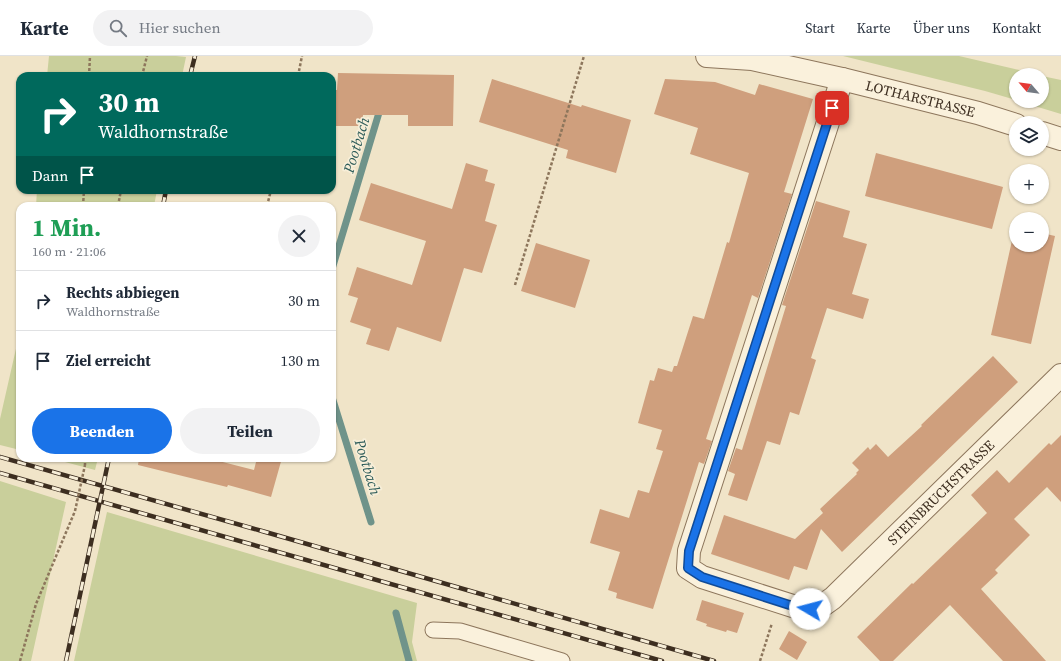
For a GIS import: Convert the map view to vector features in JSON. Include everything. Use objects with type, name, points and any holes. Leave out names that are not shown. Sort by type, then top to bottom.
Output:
[{"type":"street","name":"LOTHARSTRASSE","points":[[707,56],[752,59],[842,79],[978,113],[1009,123]]},
{"type":"street","name":"STEINBRUCHSTRASSE","points":[[842,79],[689,551],[688,568],[702,577],[802,609],[819,608],[833,598],[1061,375]]},
{"type":"street","points":[[1049,135],[1061,139]]},
{"type":"lane","points":[[433,630],[460,631],[562,661]]},
{"type":"path","points":[[89,72],[90,56]]},
{"type":"path","points":[[143,72],[147,56]]},
{"type":"path","points":[[299,72],[302,56]]},
{"type":"path","points":[[515,285],[584,56]]},
{"type":"path","points":[[20,661],[36,604],[75,511],[85,462]]},
{"type":"path","points":[[760,661],[770,631]]},
{"type":"green space","points":[[49,56],[186,57],[183,72],[47,72]]},
{"type":"green space","points":[[843,56],[959,56],[1010,68],[1009,98]]},
{"type":"green space","points":[[1049,77],[1061,80],[1061,114],[1041,108],[1049,108]]},
{"type":"green space","points":[[37,194],[156,194],[155,202],[36,202]]},
{"type":"green space","points":[[16,349],[16,449],[0,445],[0,419]]},
{"type":"green space","points":[[65,462],[97,462],[95,470]]},
{"type":"green space","points":[[0,481],[66,502],[31,661],[0,661]]},
{"type":"green space","points":[[107,512],[417,603],[412,642],[417,661],[74,661]]},
{"type":"building","points":[[338,73],[454,75],[453,126],[408,126],[408,115],[363,115],[363,126],[336,126]]},
{"type":"building","points":[[492,79],[581,107],[582,105],[631,120],[616,173],[566,158],[568,150],[479,122]]},
{"type":"building","points":[[665,79],[715,82],[755,95],[759,84],[813,99],[784,192],[792,194],[758,298],[752,295],[706,439],[712,441],[704,464],[699,462],[653,609],[616,598],[617,593],[608,590],[620,552],[590,543],[600,509],[629,518],[638,490],[649,493],[663,451],[656,449],[662,430],[638,423],[650,380],[654,381],[658,368],[672,372],[674,366],[677,366],[693,316],[704,319],[727,242],[729,243],[749,173],[690,154],[698,128],[654,114]]},
{"type":"building","points":[[876,153],[1003,187],[992,229],[865,196]]},
{"type":"building","points":[[466,163],[488,170],[485,181],[495,184],[485,221],[497,225],[482,273],[464,268],[441,342],[397,327],[389,351],[366,344],[371,329],[350,322],[358,298],[348,295],[357,267],[412,285],[426,241],[359,220],[371,183],[452,209]]},
{"type":"building","points":[[816,201],[850,211],[843,237],[867,244],[852,294],[869,299],[863,319],[827,308],[811,358],[816,360],[799,415],[790,412],[780,445],[767,441],[747,501],[728,495],[735,474],[728,471],[736,448],[742,450],[786,306],[782,305]]},
{"type":"building","points":[[1049,235],[1055,236],[1031,344],[991,335],[1009,252],[1049,252]]},
{"type":"building","points":[[536,243],[590,260],[575,308],[521,291]]},
{"type":"building","points":[[993,356],[1018,382],[842,552],[821,529],[807,570],[794,566],[789,580],[711,554],[724,515],[795,539],[823,513],[820,509],[857,474],[856,473],[859,470],[852,463],[868,447],[870,450],[876,444],[888,457],[922,426],[921,425]]},
{"type":"building","points":[[1061,435],[1061,502],[1047,487],[1014,519],[1030,535],[995,570],[998,573],[981,589],[1046,661],[1003,661],[950,605],[893,661],[880,661],[857,637],[987,513],[971,495],[997,470],[1009,483],[1049,443],[1051,445]]},
{"type":"building","points":[[138,462],[223,462],[254,470],[256,462],[281,462],[271,497],[228,485],[227,487],[138,465]]},
{"type":"building","points":[[702,600],[744,613],[737,633],[727,630],[726,632],[706,626],[707,624],[696,620]]},
{"type":"building","points":[[789,631],[807,642],[797,660],[779,649]]},
{"type":"waterway","name":"Pootbach","points":[[336,256],[381,106]]},
{"type":"waterway","name":"Pootbach","points":[[336,410],[371,522]]},
{"type":"waterway","name":"Pootbach","points":[[396,613],[409,661]]},
{"type":"railway","points":[[191,72],[195,56]]},
{"type":"railway","points":[[164,202],[165,194]]},
{"type":"railway","points":[[0,457],[16,462]]},
{"type":"railway","points":[[18,462],[714,661]]},
{"type":"railway","points":[[66,661],[108,462]]},
{"type":"railway","points":[[0,473],[662,661]]},
{"type":"route","points":[[810,609],[802,609],[778,602],[702,577],[688,568],[689,551],[832,108]]}]
